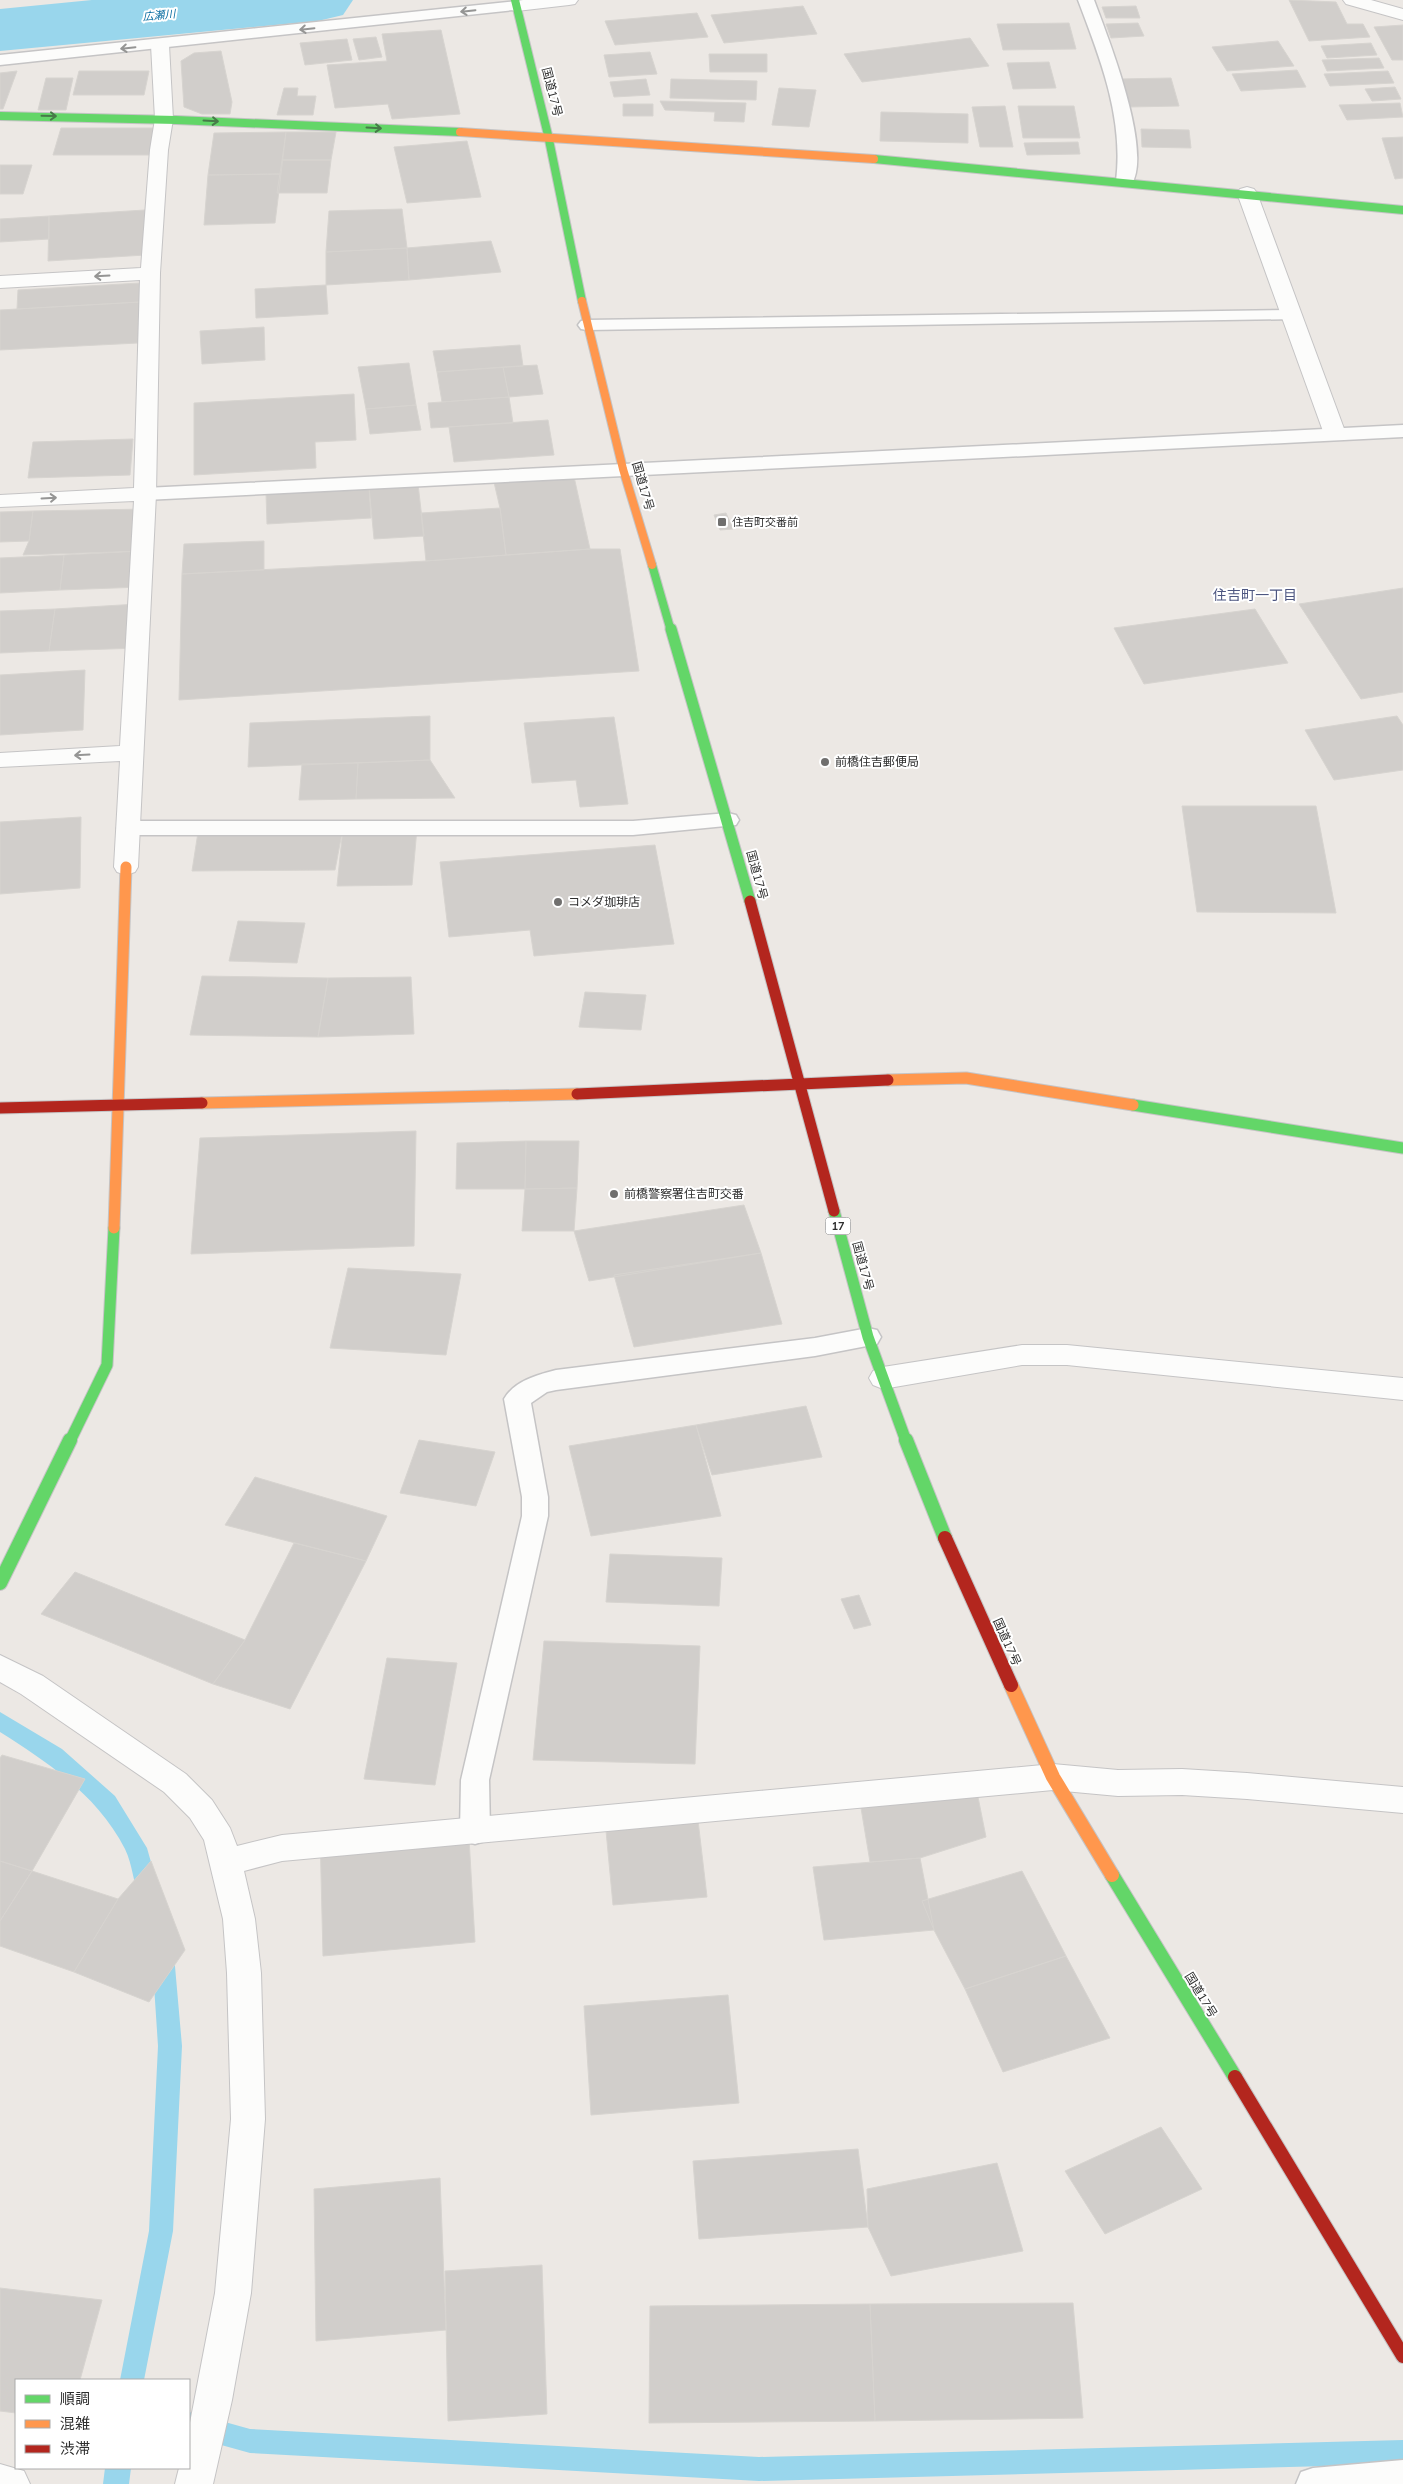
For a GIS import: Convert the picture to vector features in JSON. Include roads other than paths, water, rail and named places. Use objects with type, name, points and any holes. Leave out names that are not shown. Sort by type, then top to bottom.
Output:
[{"type":"main road","name":"国道17号","points":[[516,3],[548,135],[587,325],[623,469],[728,820],[868,1337],[928,1500],[1053,1777],[1403,2356]]},
{"type":"main road","points":[[0,116],[164,119],[548,135],[1125,181],[1403,210]]},
{"type":"main road","points":[[0,1583],[107,1365],[117,1166],[126,867]]},
{"type":"main road","points":[[0,1108],[637,1092],[800,1083],[966,1078],[1403,1148]]},
{"type":"street","points":[[516,3],[569,0]]},
{"type":"street","points":[[1352,0],[1403,15]]},
{"type":"street","points":[[126,867],[145,494],[150,273],[159,150],[164,119],[160,45]]},
{"type":"street","points":[[1247,193],[1334,434]]},
{"type":"street","points":[[0,282],[150,273]]},
{"type":"street","points":[[0,501],[145,494]]},
{"type":"street","points":[[0,760],[131,752]]},
{"type":"street","points":[[883,1378],[1022,1355],[1067,1355],[1403,1389]]},
{"type":"street","points":[[0,1667],[32,1685],[174,1783],[201,1809],[219,1837],[226,1862],[239,1919],[243,1964],[248,2119],[234,2293],[214,2400],[194,2484]]},
{"type":"street","points":[[226,1862],[282,1848],[475,1832],[1053,1777],[1118,1783],[1182,1782],[1248,1786],[1403,1800]]},
{"type":"street","points":[[0,2482],[11,2484]]},
{"type":"lane","points":[[1086,0],[1118,88],[1129,163],[1125,181]]},
{"type":"lane","points":[[0,60],[160,45],[516,3]]},
{"type":"lane","points":[[587,325],[1290,315]]},
{"type":"lane","points":[[145,494],[1403,432]]},
{"type":"lane","points":[[128,828],[634,828],[728,820]]},
{"type":"lane","points":[[475,1832],[475,1780],[536,1516],[535,1497],[517,1399],[539,1384],[556,1380],[815,1347],[868,1337]]},
{"type":"lane","points":[[1313,2484],[1403,2476]]},
{"type":"waterway","name":"広瀬川","points":[[0,30],[318,0]]},
{"type":"waterway","points":[[0,1721],[54,1755],[107,1802],[136,1848],[149,1894]]},
{"type":"waterway","points":[[132,2379],[161,2231],[170,2046],[163,1955]]},
{"type":"waterway","points":[[190,2424],[250,2441],[759,2469],[1403,2452]]},
{"type":"waterway","points":[[116,2484],[118,2469]]},
{"type":"place","name":"住吉町交番前","points":[[722,522]]},
{"type":"place","name":"前橋住吉郵便局","points":[[825,762]]},
{"type":"place","name":"コメダ珈琲店","points":[[558,902]]},
{"type":"place","name":"前橋警察署住吉町交番","points":[[614,1194]]},
{"type":"district","name":"住吉町一丁目","points":[[1255,595]]}]
